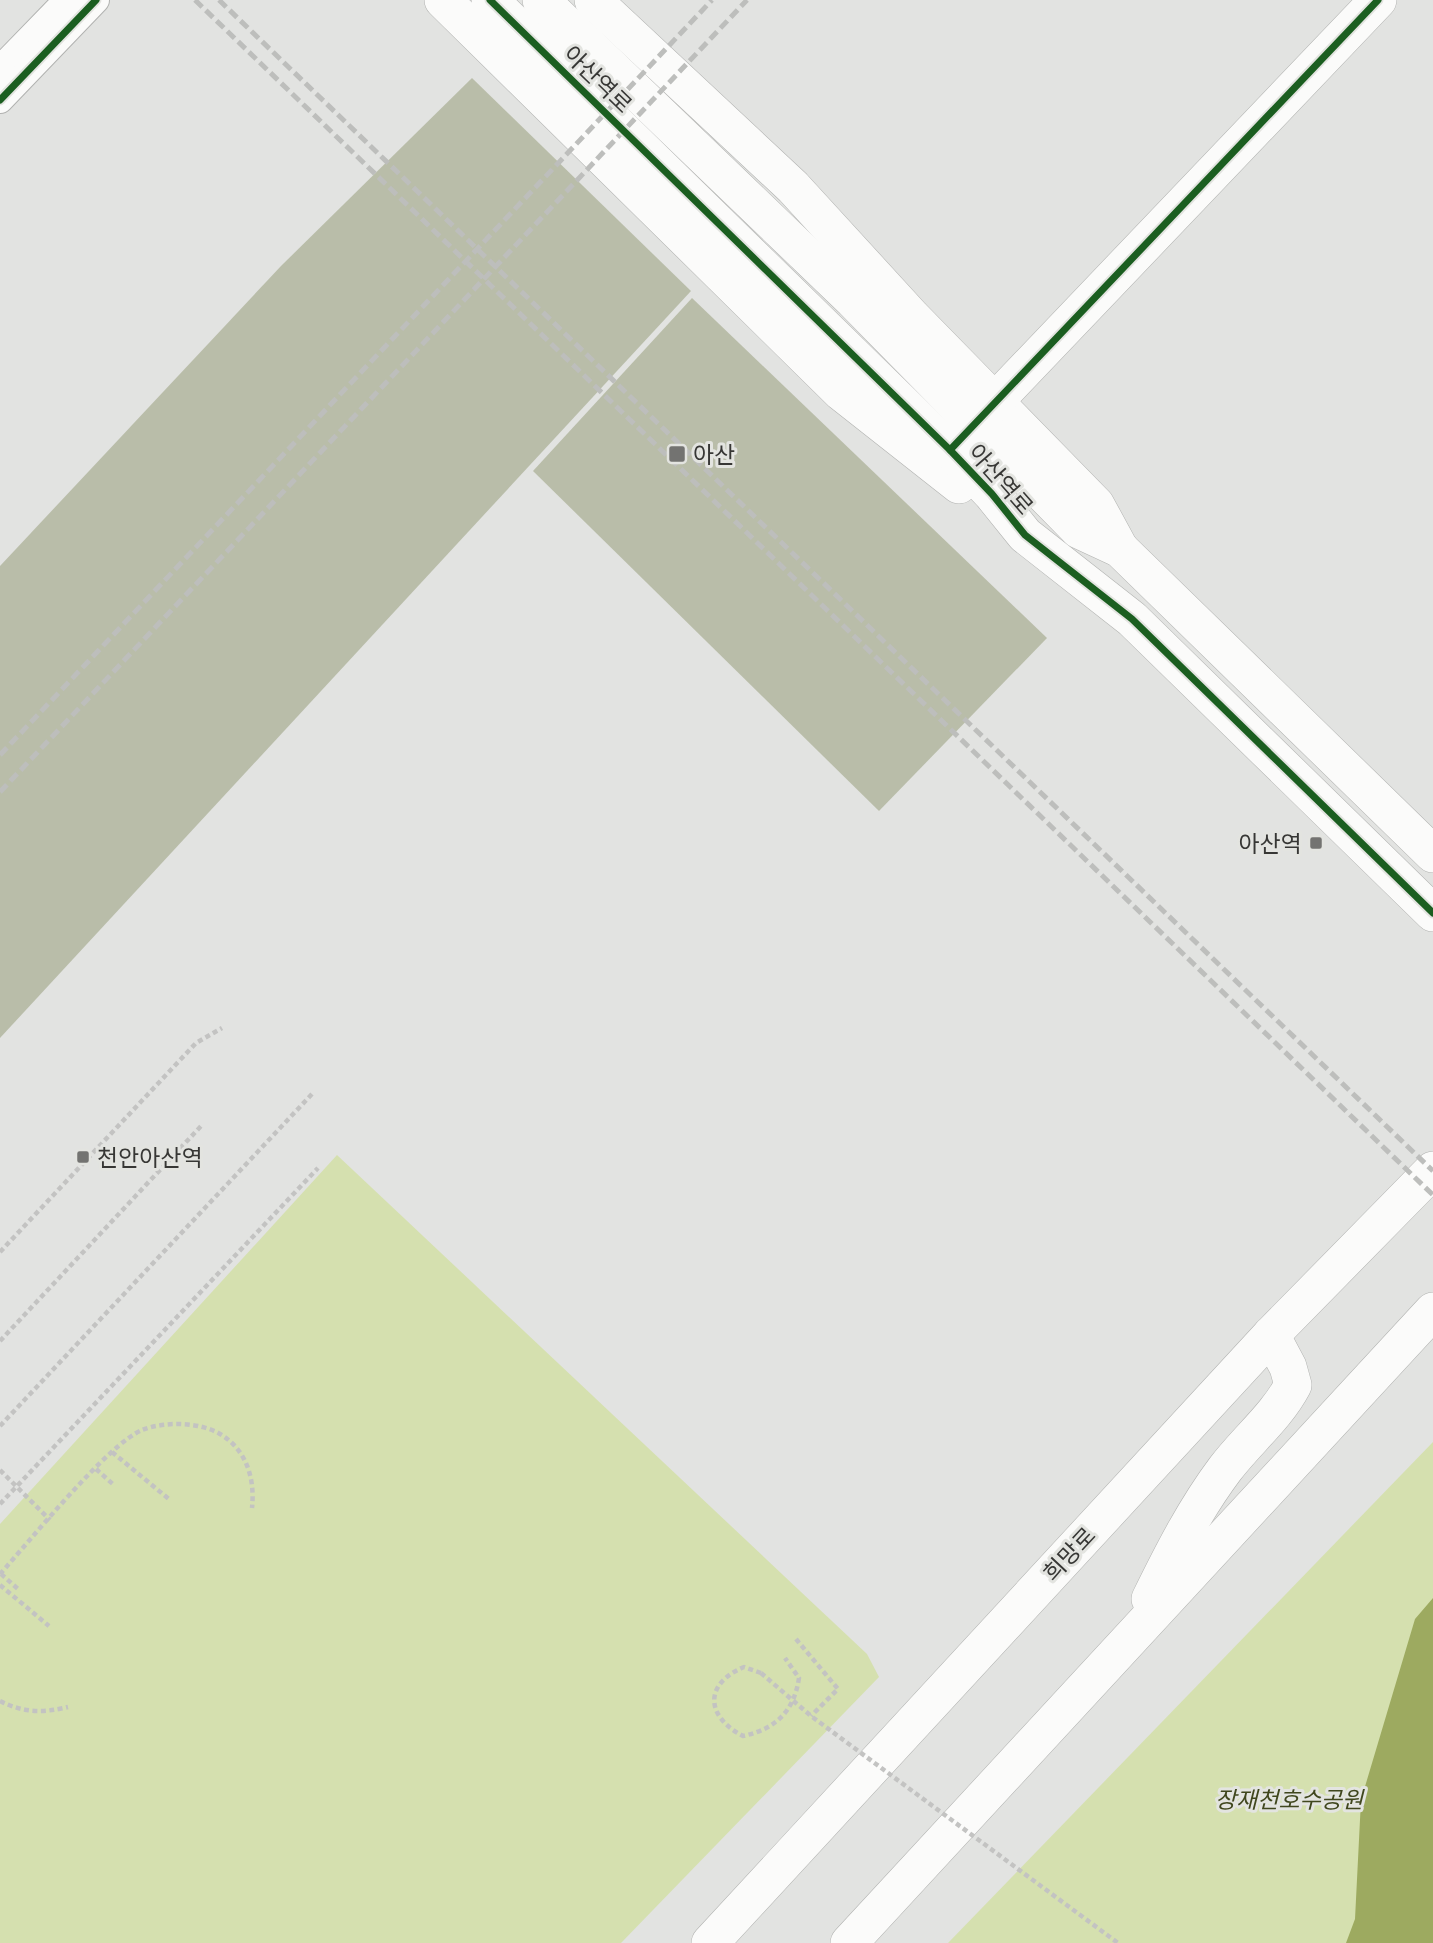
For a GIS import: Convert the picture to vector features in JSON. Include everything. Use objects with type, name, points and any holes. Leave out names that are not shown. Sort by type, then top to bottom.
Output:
[{"type":"street","points":[[0,69],[67,0]]},
{"type":"street","points":[[0,100],[96,0]]},
{"type":"street","points":[[443,0],[841,392],[897,439],[1025,535]]},
{"type":"street","name":"아산역로","points":[[490,0],[950,450],[992,494],[1025,535],[1132,619],[1433,913]]},
{"type":"street","name":"아산역로","points":[[541,0],[853,300],[985,412],[1079,530],[1120,549],[1433,854]]},
{"type":"street","points":[[593,0],[793,187],[985,412]]},
{"type":"street","points":[[950,450],[1378,0]]},
{"type":"street","name":"희망로","points":[[710,1943],[1271,1335],[1433,1170]]},
{"type":"street","points":[[849,1943],[1433,1311]]},
{"type":"street","points":[[1130,1638],[1192,1518],[1226,1468],[1284,1402],[1293,1385],[1288,1367],[1271,1335]]},
{"type":"path","points":[[0,1252],[196,1043],[222,1028]]},
{"type":"path","points":[[0,1426],[312,1094]]},
{"type":"path","points":[[0,1340],[202,1125]]},
{"type":"path","points":[[0,1504],[318,1168]]},
{"type":"path","points":[[18,1589],[0,1574],[112,1452],[142,1430],[178,1424],[210,1428],[229,1440],[243,1455],[252,1478],[252,1508]]},
{"type":"path","points":[[112,1452],[170,1500]]},
{"type":"path","points":[[96,1469],[115,1486]]},
{"type":"path","points":[[0,1470],[50,1520]]},
{"type":"path","points":[[0,1586],[49,1626]]},
{"type":"path","points":[[796,1639],[838,1689],[811,1716]]},
{"type":"path","points":[[785,1658],[799,1678],[796,1698],[781,1720],[762,1732],[743,1737],[729,1729],[717,1711],[714,1697],[719,1682],[744,1667],[761,1673],[811,1716],[1118,1943]]},
{"type":"path","points":[[0,1700],[17,1709],[44,1712],[68,1707]]},
{"type":"green space","points":[[337,1155],[867,1654],[879,1677],[621,1943],[0,1943],[0,1524]]},
{"type":"green space","name":"장재천호수공원","points":[[1433,1442],[1433,1943],[948,1943]]},
{"type":"shaded area","points":[[1433,1598],[1433,1943],[1346,1943],[1355,1919],[1361,1800],[1415,1619]]},
{"type":"building","points":[[472,78],[691,291],[0,1038],[0,566],[281,266]]},
{"type":"building","points":[[692,298],[1047,638],[879,811],[533,471]]},
{"type":"railway","points":[[195,0],[1433,1195]]},
{"type":"railway","points":[[219,0],[1433,1171]]},
{"type":"railway","points":[[0,755],[712,0]]},
{"type":"railway","points":[[0,792],[747,0]]},
{"type":"cycle path","points":[[0,100],[96,0]]},
{"type":"cycle path","points":[[490,0],[950,450],[992,494],[1025,535],[1132,619],[1433,913]]},
{"type":"cycle path","points":[[950,450],[1378,0]]},
{"type":"place","name":"아산","points":[[677,454]]},
{"type":"place","name":"아산역","points":[[1316,843]]},
{"type":"place","name":"천안아산역","points":[[83,1157]]}]
